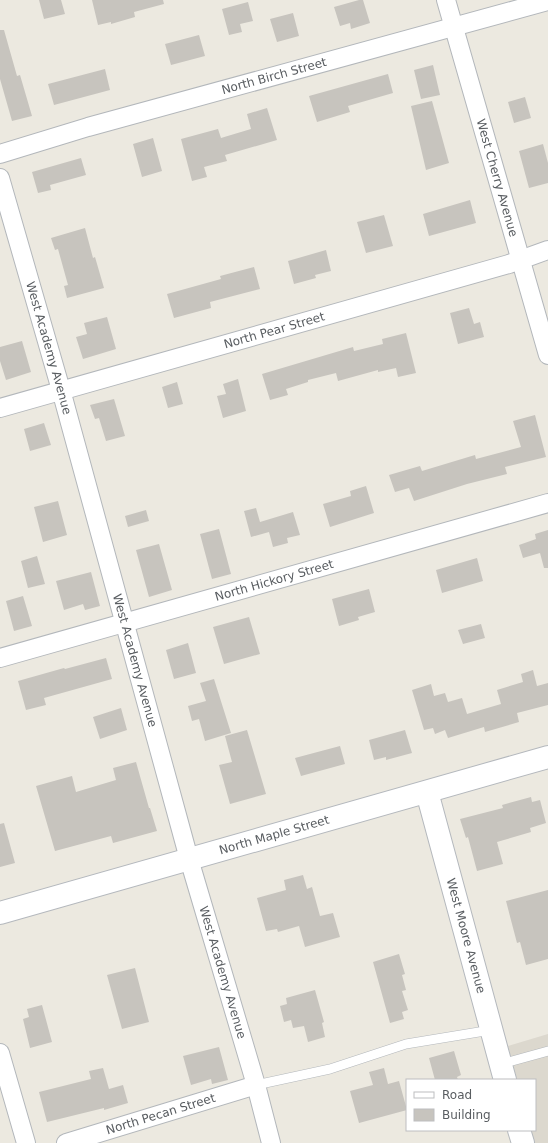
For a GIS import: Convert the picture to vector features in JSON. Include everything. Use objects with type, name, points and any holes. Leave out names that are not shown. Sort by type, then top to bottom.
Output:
[{"type":"main road","name":"North Maple Street","points":[[0,913],[548,757]]},
{"type":"main road","name":"West Moore Avenue","points":[[427,792],[503,1072]]},
{"type":"main road","points":[[519,1131],[522,1143]]},
{"type":"street","name":"West Cherry Avenue","points":[[446,0],[548,355]]},
{"type":"street","name":"North Birch Street","points":[[0,154],[88,127],[454,28],[548,1]]},
{"type":"street","name":"West Academy Avenue","points":[[0,178],[61,390],[189,859],[256,1085],[271,1143]]},
{"type":"street","name":"North Pear Street","points":[[0,408],[501,266],[548,250]]},
{"type":"street","name":"North Hickory Street","points":[[0,658],[548,503]]},
{"type":"street","points":[[0,1053],[26,1143]]},
{"type":"street","name":"North Pecan Street","points":[[66,1143],[256,1085]]},
{"type":"lane","points":[[256,1085],[330,1069],[406,1044],[492,1030]]},
{"type":"lane","points":[[503,1072],[548,1051]]},
{"type":"shaded area","points":[[548,1034],[548,1143],[535,1143],[531,1131],[536,1131],[536,1079],[517,1079],[508,1046]]},
{"type":"building","points":[[39,0],[61,0],[65,14],[44,19]]},
{"type":"building","points":[[92,0],[163,0],[164,4],[134,12],[135,17],[111,24],[111,22],[98,25]]},
{"type":"building","points":[[363,0],[370,23],[351,29],[350,23],[340,26],[334,7]]},
{"type":"building","points":[[248,2],[253,21],[240,24],[242,32],[229,35],[222,9]]},
{"type":"building","points":[[293,13],[299,36],[277,42],[270,19]]},
{"type":"building","points":[[0,30],[4,30],[17,76],[20,75],[32,116],[12,121],[0,79]]},
{"type":"building","points":[[199,35],[205,56],[171,65],[165,44]]},
{"type":"building","points":[[433,65],[440,95],[421,99],[414,70]]},
{"type":"building","points":[[105,69],[110,90],[54,105],[48,84]]},
{"type":"building","points":[[388,74],[393,93],[348,106],[350,112],[317,122],[309,96]]},
{"type":"building","points":[[525,97],[531,118],[514,123],[508,102]]},
{"type":"building","points":[[432,101],[449,163],[426,170],[411,106]]},
{"type":"building","points":[[267,108],[277,140],[225,155],[227,161],[204,167],[207,177],[192,181],[181,139],[218,129],[221,138],[251,129],[247,114]]},
{"type":"building","points":[[153,138],[162,171],[142,177],[133,144]]},
{"type":"building","points":[[543,144],[548,163],[548,183],[529,188],[519,151]]},
{"type":"building","points":[[81,158],[86,175],[50,185],[51,190],[38,193],[32,172]]},
{"type":"building","points":[[470,200],[476,223],[429,236],[423,214]]},
{"type":"building","points":[[384,215],[393,246],[366,253],[357,222]]},
{"type":"building","points":[[85,228],[93,258],[95,257],[104,288],[67,298],[64,286],[68,285],[58,249],[55,250],[51,238]]},
{"type":"building","points":[[326,250],[331,271],[315,275],[316,278],[294,284],[288,261]]},
{"type":"building","points":[[254,267],[260,289],[210,302],[211,308],[174,318],[167,294],[221,279],[220,276]]},
{"type":"building","points":[[469,308],[474,324],[480,322],[484,337],[458,344],[450,313]]},
{"type":"building","points":[[107,317],[116,349],[83,359],[76,337],[87,334],[84,323]]},
{"type":"building","points":[[406,333],[416,373],[398,377],[396,368],[378,372],[378,370],[338,381],[336,373],[308,380],[308,382],[286,389],[288,395],[270,400],[262,374],[353,347],[354,351],[383,344],[382,339]]},
{"type":"building","points":[[22,341],[31,372],[6,380],[0,361],[0,347]]},
{"type":"building","points":[[238,379],[246,411],[223,418],[217,396],[226,394],[223,384]]},
{"type":"building","points":[[177,382],[183,404],[168,408],[162,387]]},
{"type":"building","points":[[114,399],[125,436],[106,441],[99,418],[95,419],[90,405]]},
{"type":"building","points":[[535,415],[546,457],[505,467],[507,474],[467,484],[414,501],[409,488],[395,492],[389,475],[420,466],[422,471],[475,455],[476,459],[521,447],[513,421]]},
{"type":"building","points":[[44,423],[51,445],[30,451],[24,429]]},
{"type":"building","points":[[366,486],[374,513],[330,527],[323,504],[351,496],[350,491]]},
{"type":"building","points":[[58,501],[67,535],[43,542],[34,507]]},
{"type":"building","points":[[256,508],[260,522],[293,512],[300,535],[287,538],[288,543],[273,547],[269,532],[251,537],[244,511]]},
{"type":"building","points":[[146,510],[149,521],[128,527],[125,516]]},
{"type":"building","points":[[219,529],[231,574],[212,579],[200,534]]},
{"type":"building","points":[[548,530],[548,568],[544,568],[540,553],[523,558],[519,545],[536,539],[535,534]]},
{"type":"building","points":[[159,544],[172,590],[149,597],[136,550]]},
{"type":"building","points":[[37,556],[45,584],[28,588],[21,561]]},
{"type":"building","points":[[477,558],[483,581],[442,593],[436,570]]},
{"type":"building","points":[[91,572],[100,606],[85,610],[83,604],[64,610],[56,581]]},
{"type":"building","points":[[369,589],[375,612],[358,617],[359,620],[339,626],[332,599]]},
{"type":"building","points":[[23,596],[32,626],[14,631],[6,601]]},
{"type":"building","points":[[249,617],[260,654],[224,664],[213,627]]},
{"type":"building","points":[[481,624],[485,638],[463,644],[458,630]]},
{"type":"building","points":[[188,643],[196,673],[174,679],[166,650]]},
{"type":"building","points":[[106,658],[112,679],[44,698],[46,705],[26,710],[18,681]]},
{"type":"building","points":[[533,670],[537,686],[548,683],[548,705],[517,713],[519,722],[485,732],[484,727],[448,738],[445,730],[435,734],[433,728],[424,730],[412,690],[431,684],[434,696],[445,693],[448,702],[462,698],[467,714],[501,704],[497,690],[523,682],[521,674]]},
{"type":"building","points":[[214,679],[231,733],[205,741],[199,719],[192,721],[188,706],[206,701],[200,683]]},
{"type":"building","points":[[121,708],[127,730],[100,739],[93,717]]},
{"type":"building","points":[[247,730],[266,794],[230,804],[219,765],[232,762],[225,736]]},
{"type":"building","points":[[405,730],[412,753],[386,760],[386,757],[374,760],[369,740]]},
{"type":"building","points":[[340,746],[345,764],[301,776],[295,758]]},
{"type":"building","points":[[136,762],[157,831],[113,843],[111,836],[55,851],[36,786],[72,776],[76,792],[116,780],[113,768]]},
{"type":"building","points":[[531,797],[532,802],[540,800],[546,823],[530,828],[531,832],[497,842],[503,864],[477,871],[468,837],[466,838],[460,819],[503,808],[502,805]]},
{"type":"building","points":[[4,823],[15,863],[0,867],[0,824]]},
{"type":"building","points":[[303,875],[307,889],[312,887],[320,916],[333,913],[340,937],[305,947],[299,926],[278,932],[277,929],[266,931],[257,898],[286,890],[284,880]]},
{"type":"building","points":[[548,890],[548,959],[526,965],[520,942],[517,943],[506,901]]},
{"type":"building","points":[[399,954],[405,974],[402,975],[406,990],[402,991],[408,1010],[402,1012],[404,1019],[390,1023],[373,962]]},
{"type":"building","points":[[135,968],[149,1022],[122,1029],[107,975]]},
{"type":"building","points":[[315,990],[324,1022],[322,1023],[325,1037],[308,1042],[304,1026],[293,1028],[291,1020],[284,1022],[280,1006],[287,1004],[286,998]]},
{"type":"building","points":[[42,1005],[52,1042],[30,1048],[23,1019],[29,1017],[27,1009]]},
{"type":"building","points":[[219,1047],[228,1080],[212,1084],[211,1079],[191,1085],[183,1056]]},
{"type":"building","points":[[454,1051],[461,1075],[457,1077],[458,1079],[435,1079],[429,1058]]},
{"type":"building","points":[[103,1068],[109,1089],[123,1085],[128,1103],[104,1110],[104,1108],[47,1122],[39,1092],[91,1079],[89,1071]]},
{"type":"building","points":[[384,1068],[388,1084],[399,1081],[406,1110],[359,1123],[350,1091],[373,1085],[369,1072]]}]
